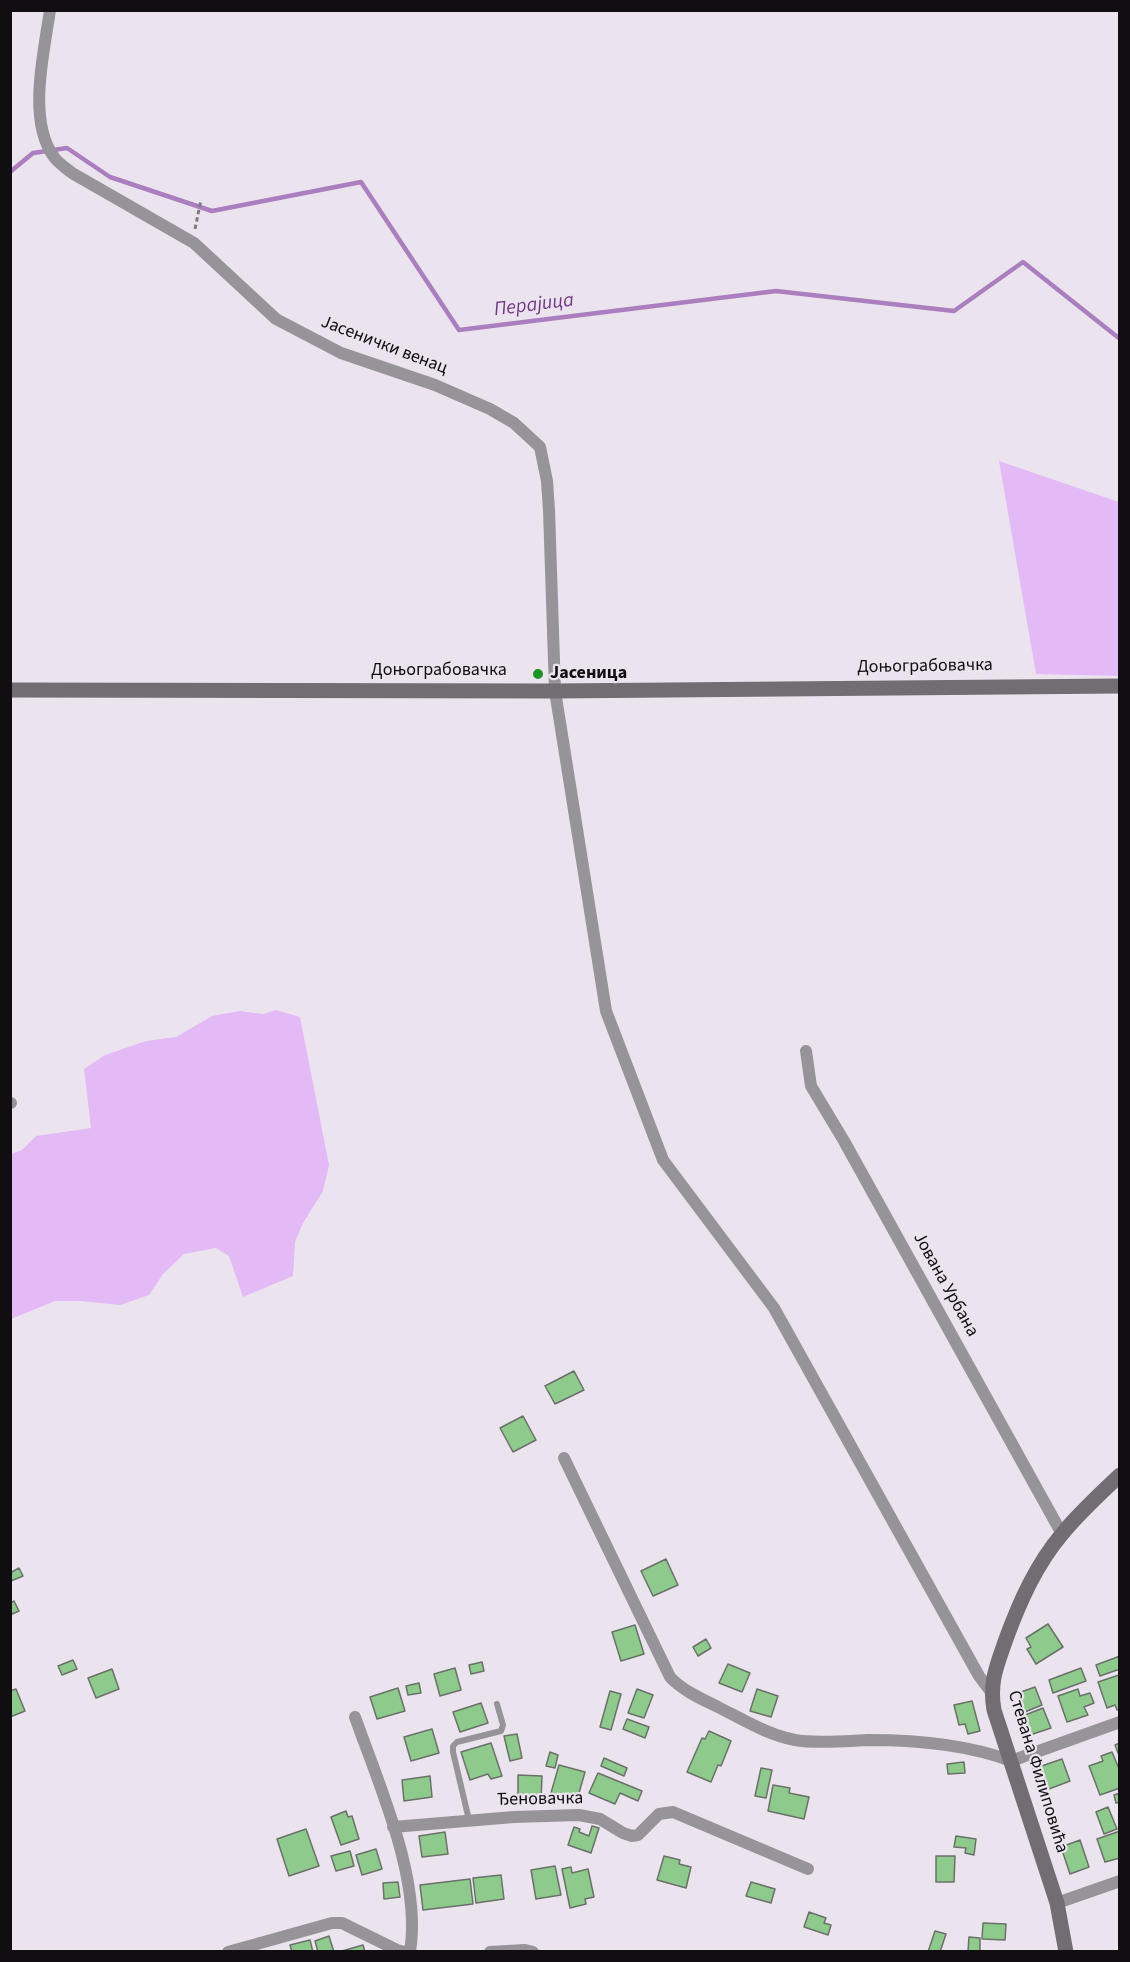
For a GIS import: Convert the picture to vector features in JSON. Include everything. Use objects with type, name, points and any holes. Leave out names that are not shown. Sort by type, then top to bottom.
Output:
[{"type":"street","name":"Јасенички венац","points":[[50,10],[42,62],[39,104],[40,124],[46,143],[55,159],[72,173],[194,243],[276,320],[341,353],[435,385],[490,409],[514,423],[540,447],[545,461],[548,491],[555,691],[606,1011],[663,1160],[774,1308],[979,1676],[991,1692]]},
{"type":"street","name":"Доњограбовачка","points":[[10,690],[555,691],[1119,686]]},
{"type":"street","name":"Јована Урбана","points":[[806,1051],[811,1086],[844,1141],[1062,1534]]},
{"type":"street","points":[[564,1458],[670,1677],[681,1688],[764,1731],[798,1741],[870,1740],[928,1744],[989,1752],[1011,1761],[1119,1722]]},
{"type":"street","name":"Стевана Филиповића","points":[[1066,1952],[1057,1903],[994,1710],[991,1692],[998,1662],[1028,1585],[1042,1561],[1062,1534],[1119,1475]]},
{"type":"street","points":[[355,1717],[393,1827],[410,1894],[412,1936],[410,1952]]},
{"type":"street","name":"Ђеновачка","points":[[393,1827],[514,1817],[586,1816],[600,1819],[632,1836],[638,1835],[658,1814],[673,1812],[808,1869]]},
{"type":"street","points":[[1057,1903],[1119,1881]]},
{"type":"street","points":[[228,1952],[332,1923],[342,1923],[405,1952]]},
{"type":"street","points":[[490,1952],[525,1950],[533,1952]]},
{"type":"lane","points":[[469,1821],[453,1746],[457,1742],[501,1731],[503,1725],[497,1704]]},
{"type":"path","points":[[196,225],[201,200]]},
{"type":"shaded area","points":[[999,461],[1119,502],[1119,676],[1036,674]]},
{"type":"shaded area","points":[[276,1010],[300,1017],[329,1165],[323,1191],[303,1223],[295,1242],[293,1276],[243,1297],[229,1256],[216,1248],[184,1254],[163,1274],[149,1295],[120,1305],[55,1301],[11,1319],[11,1154],[22,1150],[36,1136],[91,1128],[84,1069],[105,1055],[146,1041],[176,1037],[212,1016],[240,1011],[263,1014]]},
{"type":"building","points":[[574,1371],[584,1390],[555,1404],[545,1386]]},
{"type":"building","points":[[523,1416],[536,1440],[513,1452],[500,1428]]},
{"type":"building","points":[[666,1559],[678,1585],[653,1596],[641,1571]]},
{"type":"building","points":[[19,1568],[23,1576],[11,1581],[10,1573]]},
{"type":"building","points":[[14,1601],[19,1611],[10,1615],[10,1603]]},
{"type":"building","points":[[1048,1624],[1063,1647],[1036,1664],[1027,1649],[1031,1647],[1026,1638]]},
{"type":"building","points":[[635,1625],[644,1654],[621,1661],[612,1632]]},
{"type":"building","points":[[706,1639],[711,1648],[698,1656],[693,1647]]},
{"type":"building","points":[[1120,1656],[1120,1669],[1100,1676],[1096,1665]]},
{"type":"building","points":[[73,1660],[77,1669],[62,1675],[58,1666]]},
{"type":"building","points":[[482,1662],[484,1671],[471,1674],[469,1665]]},
{"type":"building","points":[[728,1664],[750,1673],[742,1692],[719,1683]]},
{"type":"building","points":[[455,1668],[461,1690],[440,1696],[434,1674]]},
{"type":"building","points":[[1081,1668],[1086,1681],[1053,1693],[1049,1680]]},
{"type":"building","points":[[112,1669],[119,1689],[96,1698],[88,1678]]},
{"type":"building","points":[[1119,1675],[1120,1709],[1117,1710],[1115,1705],[1107,1708],[1098,1682]]},
{"type":"building","points":[[419,1683],[421,1693],[408,1695],[406,1686]]},
{"type":"building","points":[[1035,1687],[1042,1705],[1020,1714],[1016,1703],[1022,1701],[1018,1693]]},
{"type":"building","points":[[398,1688],[405,1711],[377,1719],[370,1697]]},
{"type":"building","points":[[16,1689],[25,1711],[10,1717],[10,1691]]},
{"type":"building","points":[[637,1689],[653,1695],[644,1718],[628,1713]]},
{"type":"building","points":[[757,1689],[778,1696],[771,1717],[750,1711]]},
{"type":"building","points":[[1078,1689],[1080,1696],[1090,1693],[1094,1703],[1084,1707],[1088,1715],[1067,1722],[1058,1696]]},
{"type":"building","points":[[610,1691],[621,1694],[611,1730],[600,1727]]},
{"type":"building","points":[[972,1701],[980,1731],[968,1734],[965,1724],[959,1725],[954,1705]]},
{"type":"building","points":[[481,1703],[488,1723],[460,1732],[453,1712]]},
{"type":"building","points":[[1043,1708],[1051,1728],[1027,1736],[1020,1717]]},
{"type":"building","points":[[627,1719],[649,1727],[645,1738],[623,1729]]},
{"type":"building","points":[[432,1729],[439,1753],[411,1761],[404,1737]]},
{"type":"building","points":[[709,1731],[731,1741],[721,1766],[718,1765],[711,1782],[687,1772],[702,1738],[705,1739]]},
{"type":"building","points":[[517,1734],[522,1758],[510,1761],[504,1736]]},
{"type":"building","points":[[491,1743],[502,1776],[491,1779],[488,1774],[470,1780],[461,1752]]},
{"type":"building","points":[[1120,1743],[1120,1758],[1115,1745]]},
{"type":"building","points":[[550,1752],[558,1755],[555,1768],[546,1766]]},
{"type":"building","points":[[1112,1752],[1120,1771],[1120,1788],[1100,1795],[1089,1766],[1103,1761],[1101,1756]]},
{"type":"building","points":[[604,1758],[627,1768],[624,1776],[601,1766]]},
{"type":"building","points":[[1062,1759],[1070,1781],[1041,1792],[1033,1769]]},
{"type":"building","points":[[964,1762],[965,1773],[948,1774],[947,1764]]},
{"type":"building","points":[[559,1765],[585,1772],[577,1800],[551,1793]]},
{"type":"building","points":[[761,1768],[772,1770],[766,1798],[755,1796]]},
{"type":"building","points":[[598,1773],[642,1791],[638,1801],[620,1793],[615,1804],[589,1793]]},
{"type":"building","points":[[518,1775],[542,1776],[541,1800],[518,1799]]},
{"type":"building","points":[[430,1776],[432,1797],[404,1801],[402,1780]]},
{"type":"building","points":[[773,1785],[790,1788],[789,1793],[809,1797],[804,1819],[768,1811]]},
{"type":"building","points":[[1120,1793],[1120,1802],[1116,1803],[1114,1795]]},
{"type":"building","points":[[1108,1807],[1117,1829],[1104,1834],[1096,1812]]},
{"type":"building","points":[[346,1811],[348,1817],[352,1816],[359,1839],[341,1845],[331,1817]]},
{"type":"building","points":[[592,1826],[599,1828],[591,1853],[568,1845],[574,1827],[589,1836]]},
{"type":"building","points":[[306,1829],[319,1866],[289,1876],[277,1839]]},
{"type":"building","points":[[1120,1831],[1120,1858],[1105,1862],[1097,1839]]},
{"type":"building","points":[[445,1832],[448,1854],[422,1857],[419,1836]]},
{"type":"building","points":[[956,1836],[976,1839],[974,1855],[965,1853],[966,1848],[954,1847]]},
{"type":"building","points":[[1080,1840],[1089,1867],[1070,1874],[1061,1847]]},
{"type":"building","points":[[376,1849],[382,1869],[362,1875],[356,1855]]},
{"type":"building","points":[[350,1851],[354,1866],[336,1871],[331,1856]]},
{"type":"building","points":[[664,1856],[680,1860],[679,1864],[691,1867],[686,1888],[657,1880]]},
{"type":"building","points":[[936,1856],[955,1856],[954,1882],[936,1882]]},
{"type":"building","points":[[555,1866],[561,1895],[536,1899],[531,1870]]},
{"type":"building","points":[[571,1867],[572,1873],[588,1869],[594,1897],[585,1899],[586,1904],[570,1908],[562,1869]]},
{"type":"building","points":[[501,1875],[504,1899],[476,1903],[473,1878]]},
{"type":"building","points":[[470,1879],[473,1904],[423,1910],[420,1885]]},
{"type":"building","points":[[398,1882],[400,1897],[384,1899],[383,1883]]},
{"type":"building","points":[[751,1882],[775,1889],[771,1903],[746,1896]]},
{"type":"building","points":[[809,1912],[826,1918],[824,1923],[831,1925],[828,1935],[804,1927]]},
{"type":"building","points":[[983,1923],[1006,1924],[1005,1940],[982,1939]]},
{"type":"building","points":[[935,1931],[946,1934],[940,1952],[928,1952]]},
{"type":"building","points":[[329,1936],[334,1952],[318,1952],[315,1941]]},
{"type":"building","points":[[969,1937],[980,1938],[980,1951],[968,1951]]},
{"type":"building","points":[[310,1940],[313,1952],[292,1952],[290,1945]]},
{"type":"building","points":[[363,1945],[365,1952],[342,1952],[342,1951]]},
{"type":"waterway","name":"Перајица","points":[[10,172],[33,153],[67,148],[110,177],[212,211],[361,182],[459,330],[776,291],[954,311],[1023,262],[1120,339]]},
{"type":"place","name":"Јасеница","points":[[538,674]]}]
